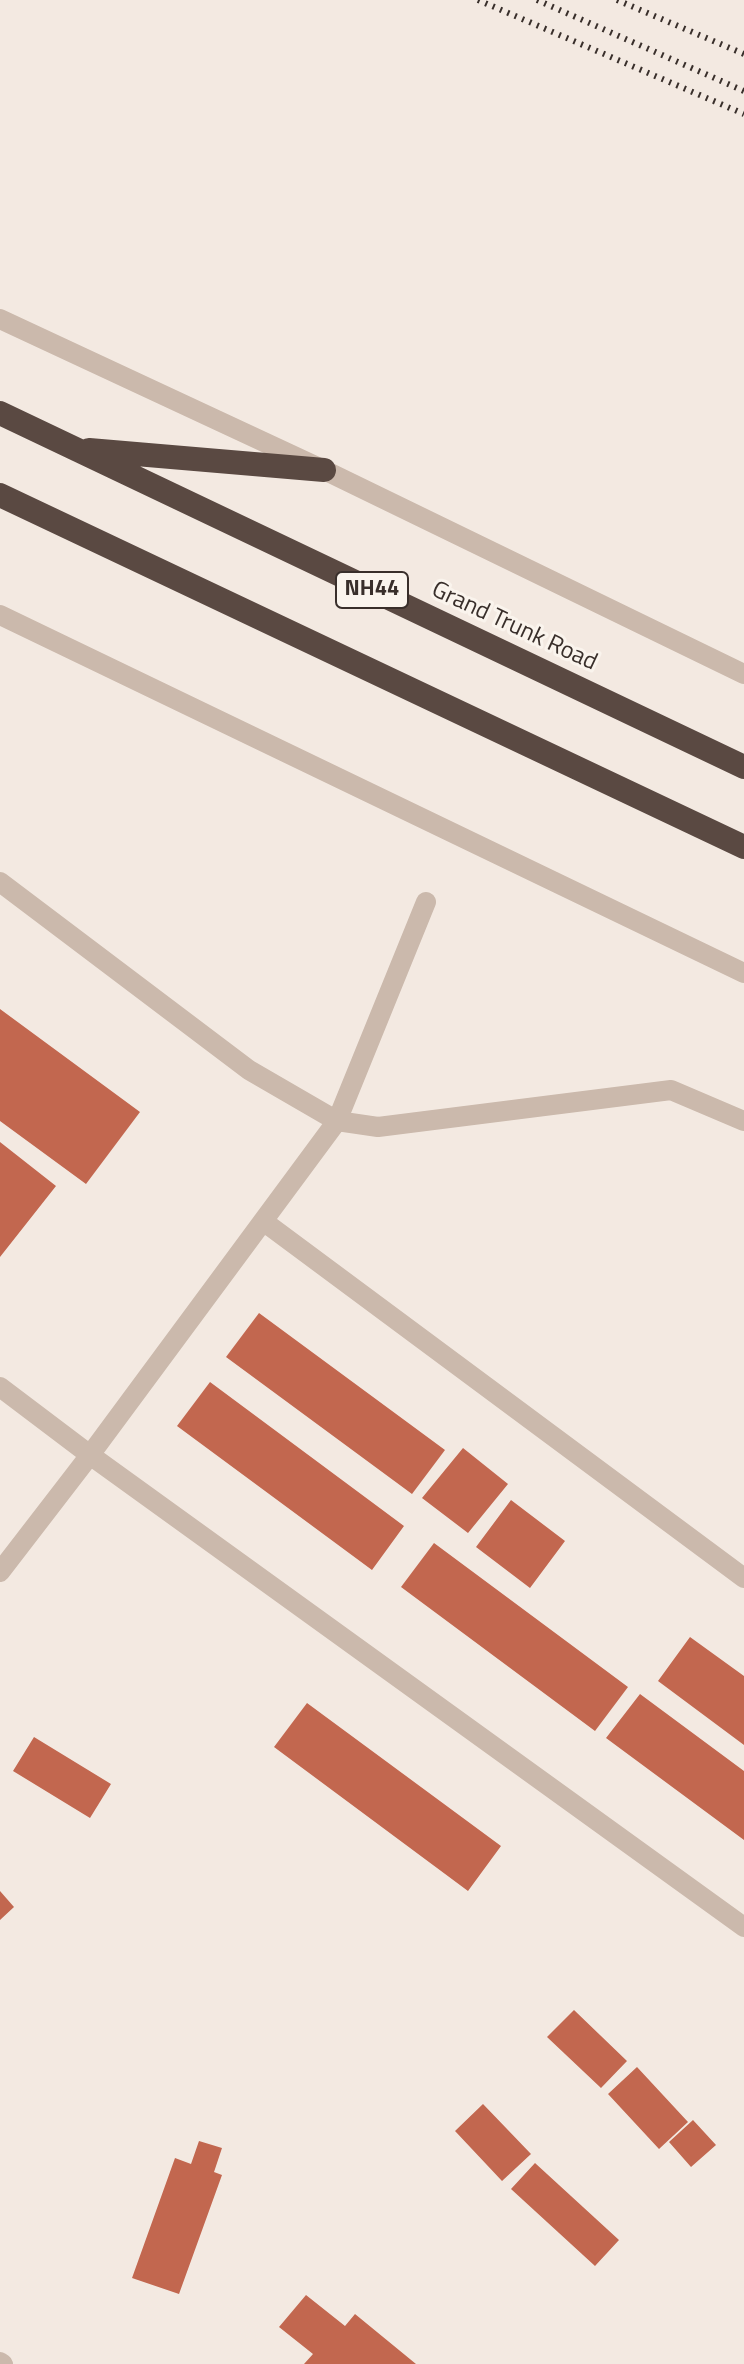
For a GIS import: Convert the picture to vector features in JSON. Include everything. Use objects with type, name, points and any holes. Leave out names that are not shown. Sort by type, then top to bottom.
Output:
[{"type":"highway","name":"Grand Trunk Road","points":[[0,413],[744,767]]},
{"type":"highway","points":[[75,448],[324,470]]},
{"type":"highway","points":[[0,495],[744,847]]},
{"type":"street","points":[[0,319],[324,470],[744,674]]},
{"type":"street","points":[[0,615],[744,973]]},
{"type":"street","points":[[0,882],[249,1070],[337,1121],[378,1127],[671,1090],[744,1121]]},
{"type":"street","points":[[0,1572],[337,1121],[426,902]]},
{"type":"street","points":[[263,1221],[744,1578]]},
{"type":"street","points":[[0,1387],[744,1927]]},
{"type":"building","points":[[0,1009],[140,1112],[86,1184],[0,1121]]},
{"type":"building","points":[[0,1142],[56,1186],[0,1257]]},
{"type":"building","points":[[259,1313],[445,1450],[412,1494],[226,1357]]},
{"type":"building","points":[[210,1382],[404,1526],[372,1570],[177,1426]]},
{"type":"building","points":[[463,1448],[508,1484],[468,1533],[422,1498]]},
{"type":"building","points":[[511,1500],[565,1541],[530,1588],[476,1547]]},
{"type":"building","points":[[434,1543],[628,1687],[595,1731],[401,1587]]},
{"type":"building","points":[[690,1637],[744,1676],[744,1745],[658,1681]]},
{"type":"building","points":[[640,1694],[744,1771],[744,1840],[606,1738]]},
{"type":"building","points":[[307,1703],[501,1846],[468,1891],[274,1747]]},
{"type":"building","points":[[34,1737],[111,1784],[90,1818],[13,1771]]},
{"type":"building","points":[[0,1891],[14,1907],[0,1920]]},
{"type":"building","points":[[574,2010],[627,2061],[601,2088],[547,2037]]},
{"type":"building","points":[[637,2067],[688,2122],[659,2149],[608,2094]]},
{"type":"building","points":[[483,2104],[531,2154],[502,2181],[455,2131]]},
{"type":"building","points":[[693,2120],[716,2145],[691,2167],[669,2142]]},
{"type":"building","points":[[199,2141],[222,2148],[214,2172],[222,2175],[179,2294],[132,2278],[175,2158],[191,2164]]},
{"type":"building","points":[[535,2163],[619,2240],[595,2266],[511,2189]]},
{"type":"building","points":[[306,2295],[345,2326],[355,2314],[416,2364],[304,2364],[313,2354],[279,2327]]},
{"type":"railway","points":[[478,0],[744,114]]},
{"type":"railway","points":[[537,0],[744,91]]},
{"type":"railway","points":[[617,0],[744,54]]}]
